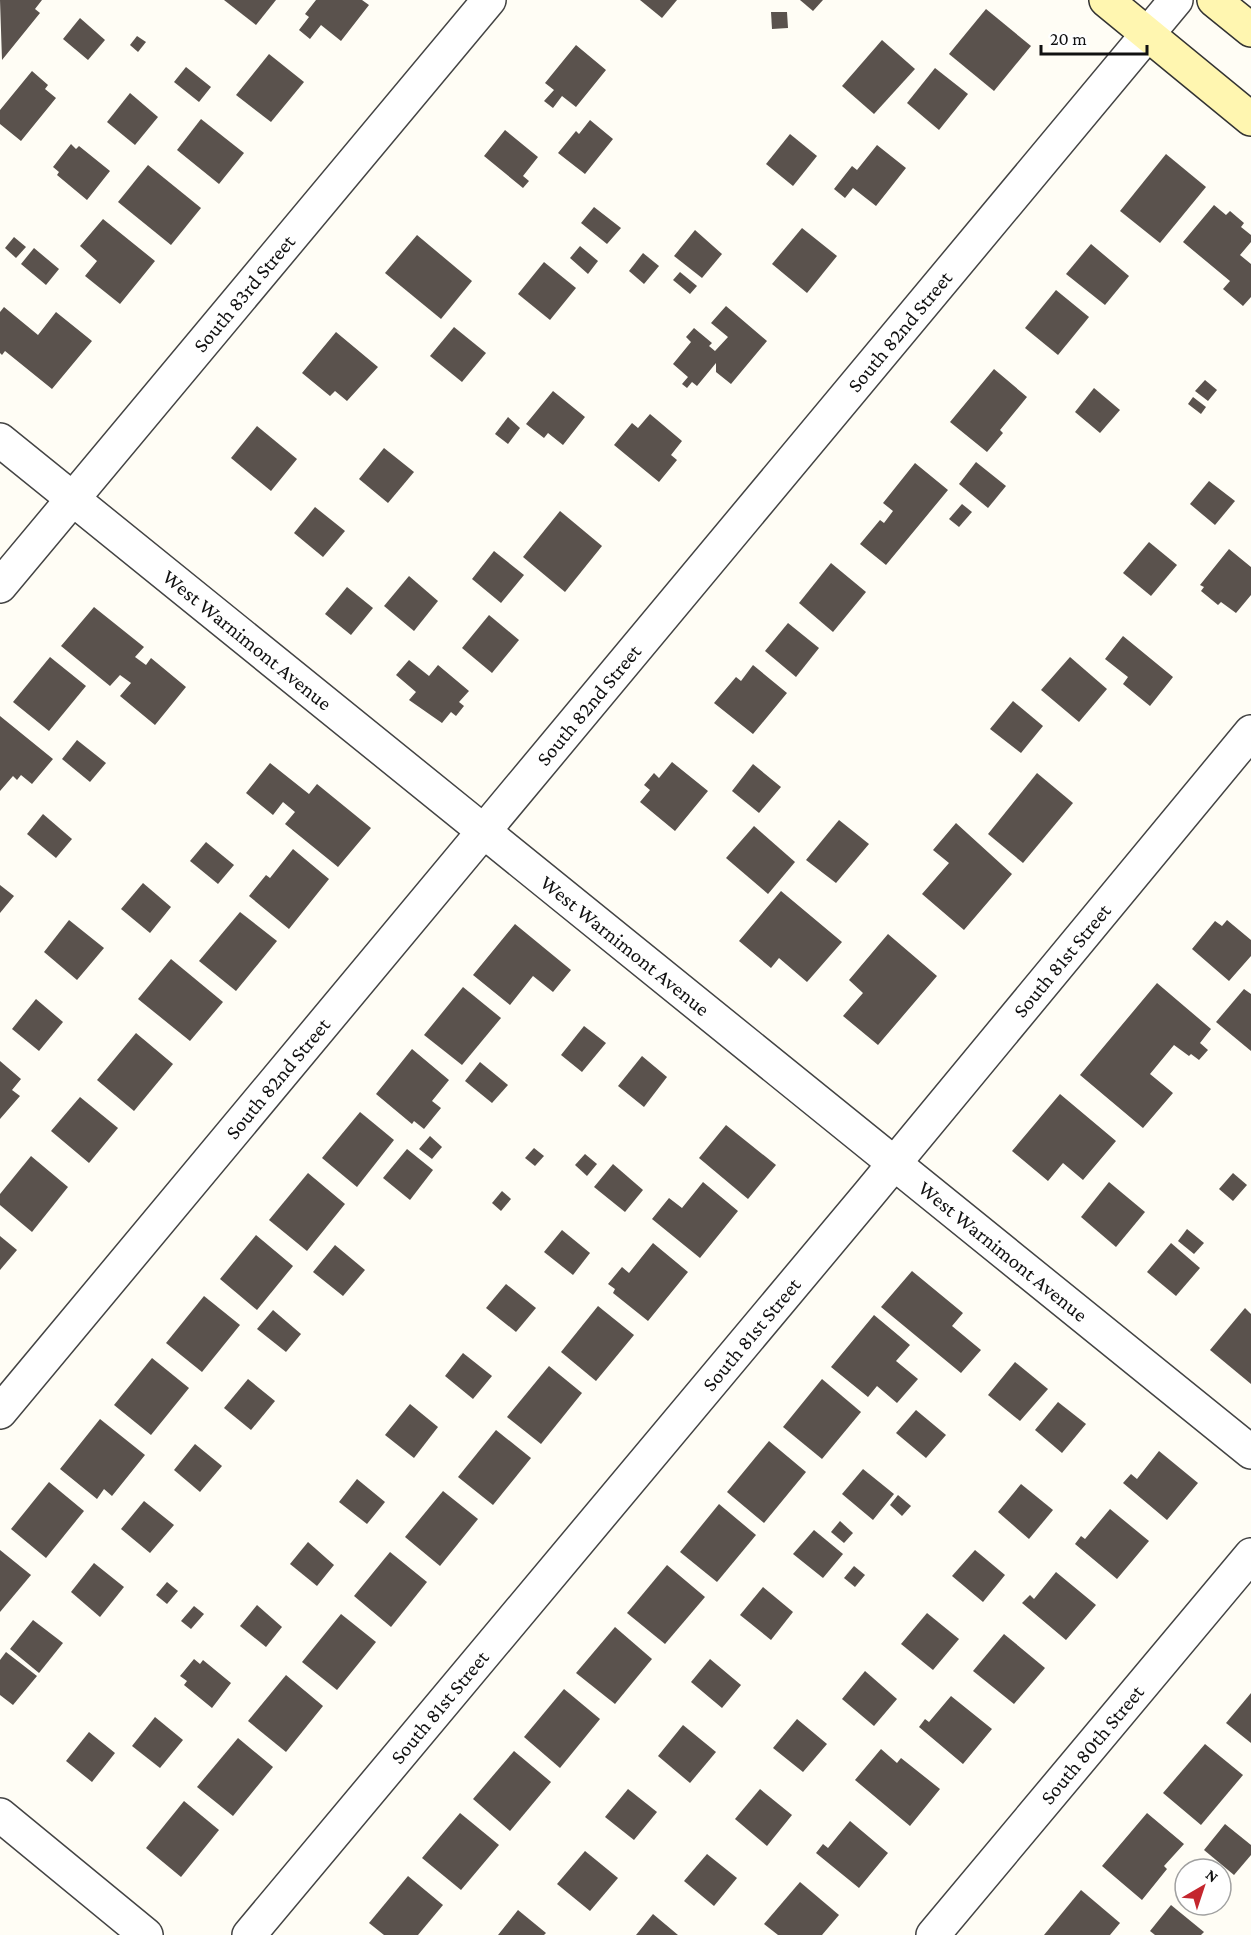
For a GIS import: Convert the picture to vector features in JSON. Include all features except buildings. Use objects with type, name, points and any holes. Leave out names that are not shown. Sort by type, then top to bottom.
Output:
[{"type":"street","name":"South 83rd Street","points":[[0,586],[489,0]]},
{"type":"street","points":[[1106,0],[1251,119]]},
{"type":"street","name":"South 82nd Street","points":[[0,1412],[1176,0]]},
{"type":"street","points":[[1214,0],[1251,30]]},
{"type":"street","name":"West Warnimont Avenue","points":[[0,440],[1251,1452]]},
{"type":"street","name":"South 81st Street","points":[[249,1935],[894,1164],[1251,732]]},
{"type":"street","name":"South 80th Street","points":[[933,1935],[1251,1555]]},
{"type":"street","points":[[0,1815],[146,1935]]}]
